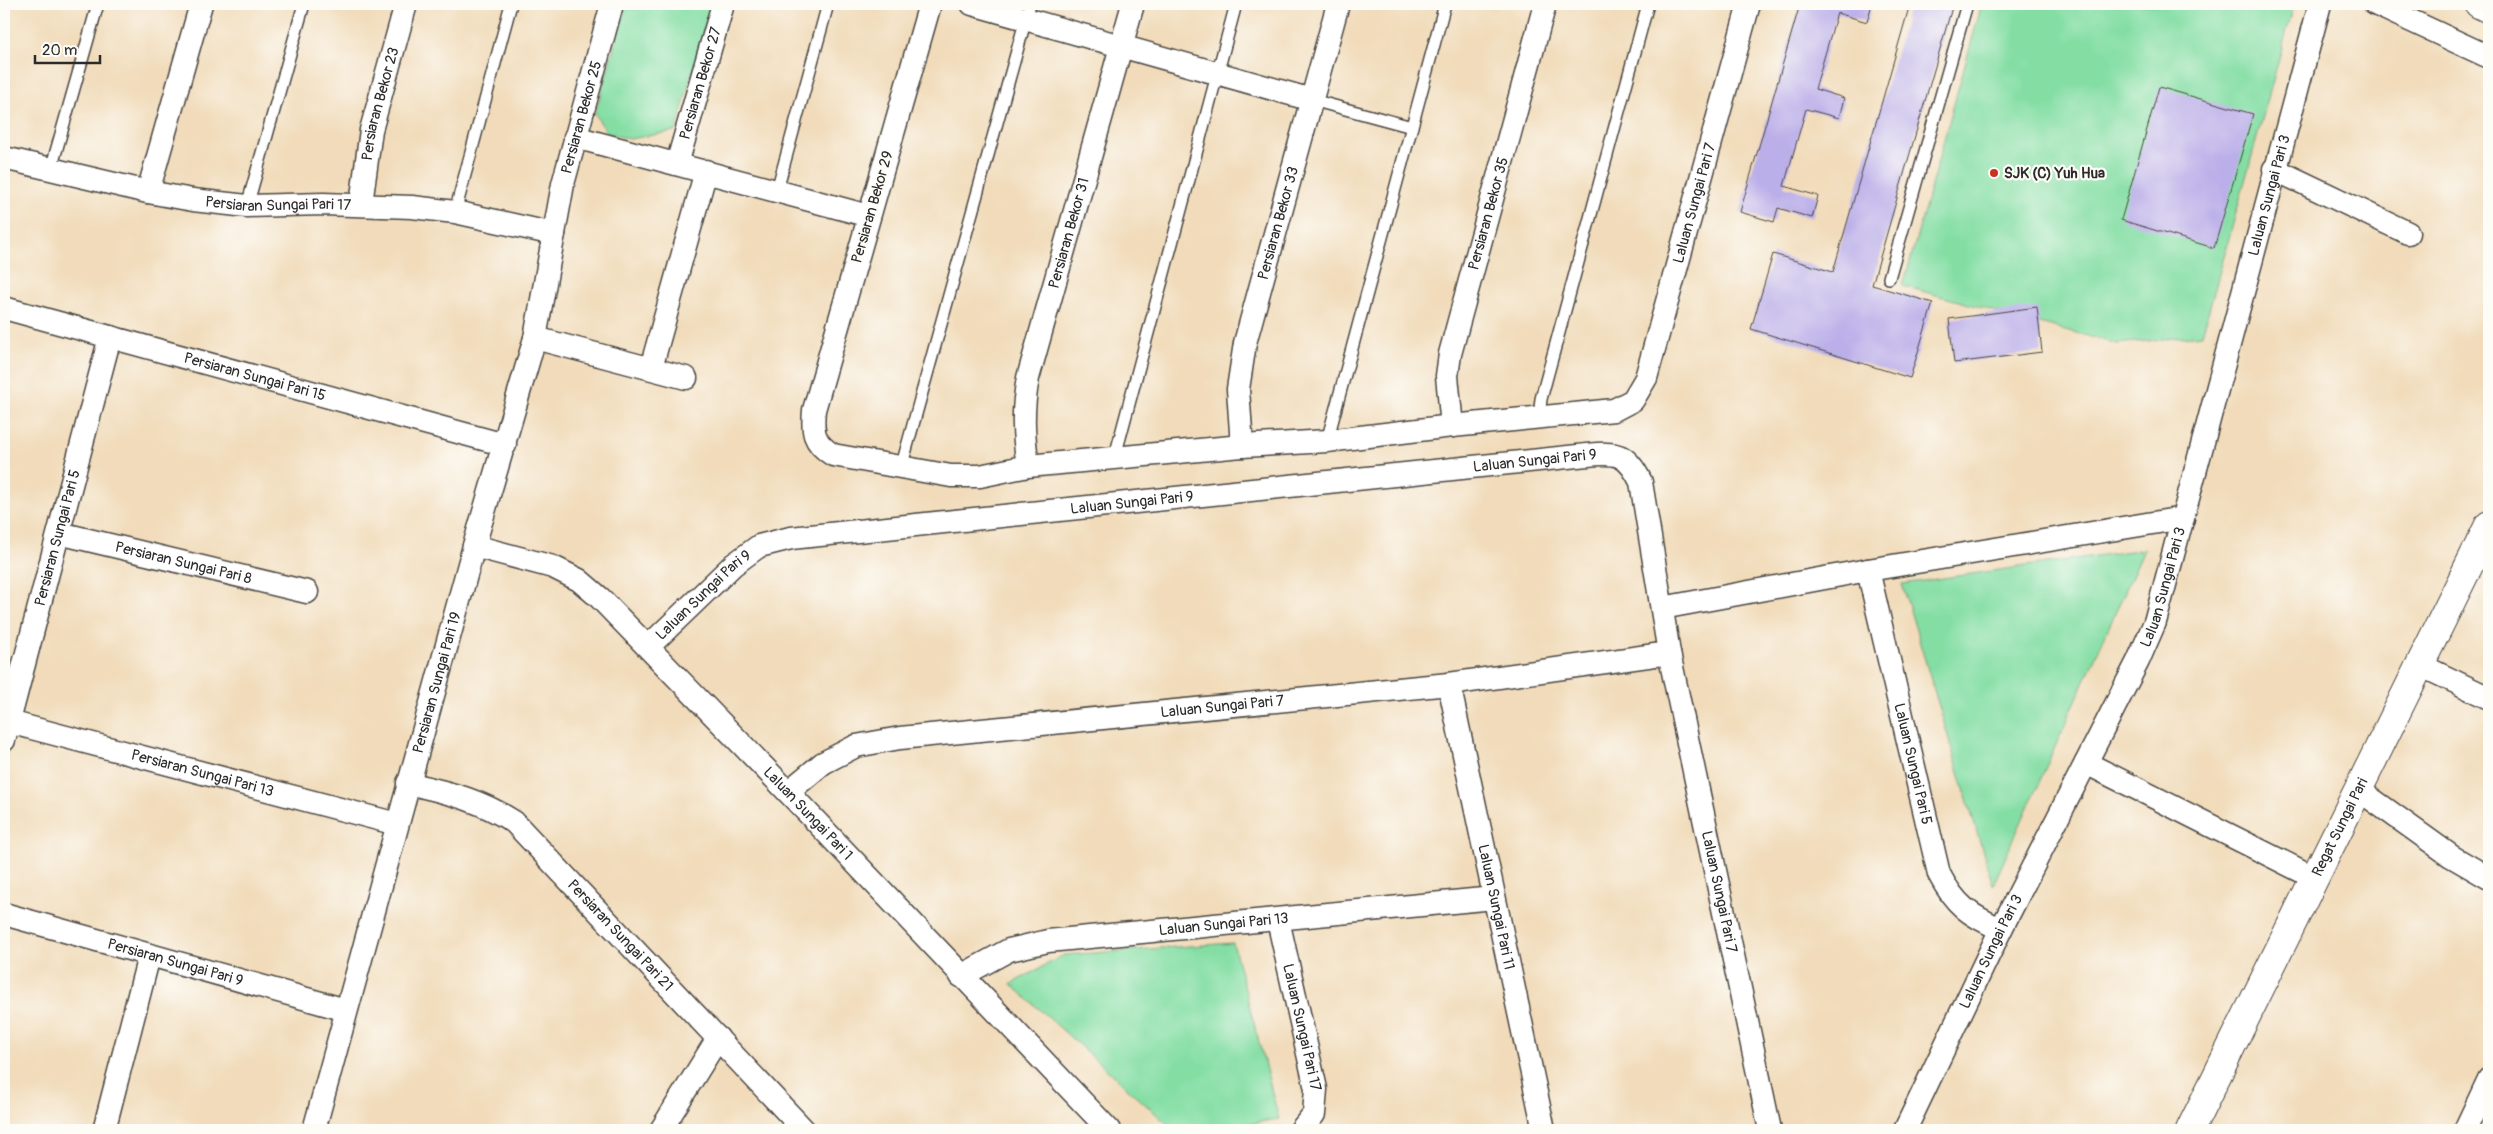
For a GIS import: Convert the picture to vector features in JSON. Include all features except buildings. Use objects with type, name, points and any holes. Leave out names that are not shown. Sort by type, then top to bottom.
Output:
[{"type":"main road","points":[[2480,4],[2489,9]]},
{"type":"main road","name":"Regat Sungai Pari","points":[[2190,1130],[2489,525]]},
{"type":"street","points":[[148,192],[201,4]]},
{"type":"street","name":"Persiaran Bekor 23","points":[[361,204],[370,130],[406,4]]},
{"type":"street","name":"Persiaran Bekor 25","points":[[554,234],[563,184],[612,4]]},
{"type":"street","name":"Persiaran Bekor 27","points":[[677,164],[723,4]]},
{"type":"street","name":"Persiaran Bekor 29","points":[[901,468],[833,454],[822,448],[813,426],[814,410],[930,4]]},
{"type":"street","points":[[972,4],[1028,12],[1121,46],[1312,100]]},
{"type":"street","name":"Persiaran Bekor 31","points":[[1028,466],[1023,436],[1022,409],[1028,378],[1133,4]]},
{"type":"street","name":"Persiaran Bekor 33","points":[[1242,446],[1238,389],[1245,343],[1338,4]]},
{"type":"street","name":"Persiaran Bekor 35","points":[[1452,426],[1447,376],[1450,354],[1545,4]]},
{"type":"street","name":"Laluan Sungai Pari 7","points":[[1540,418],[1614,410],[1633,400],[1646,378],[1749,4]]},
{"type":"street","name":"Laluan Sungai Pari 3","points":[[1905,1130],[2001,929],[2086,763],[2155,622],[2274,168],[2320,4]]},
{"type":"street","points":[[2376,4],[2489,57]]},
{"type":"street","points":[[575,137],[869,216]]},
{"type":"street","name":"Persiaran Sungai Pari 17","points":[[4,158],[148,192],[193,200],[248,206],[361,204],[412,206],[455,212],[554,234]]},
{"type":"street","points":[[2274,168],[2408,233]]},
{"type":"street","points":[[651,368],[706,171]]},
{"type":"street","name":"Persiaran Sungai Pari 19","points":[[314,1130],[474,546],[535,338],[554,234]]},
{"type":"street","name":"Persiaran Sungai Pari 15","points":[[4,308],[505,445]]},
{"type":"street","name":"Persiaran Sungai Pari 5","points":[[6,731],[110,337]]},
{"type":"street","points":[[535,338],[686,378]]},
{"type":"street","points":[[901,468],[951,476],[980,476],[1028,466],[1114,460],[1242,446],[1327,441],[1540,418]]},
{"type":"street","name":"Laluan Sungai Pari 9","points":[[648,648],[733,565],[759,546],[791,538],[1607,453],[1622,456],[1633,466],[1641,482]]},
{"type":"street","name":"Laluan Sungai Pari 7","points":[[1641,482],[1669,653],[1770,1130]]},
{"type":"street","points":[[1662,608],[1868,570],[2183,518]]},
{"type":"street","name":"Persiaran Sungai Pari 8","points":[[59,532],[307,592]]},
{"type":"street","name":"Laluan Sungai Pari 1","points":[[474,546],[553,568],[579,580],[788,792],[1108,1130]]},
{"type":"street","name":"Laluan Sungai Pari 5","points":[[1868,570],[1939,874],[1950,895],[1964,909],[2001,929]]},
{"type":"street","name":"Laluan Sungai Pari 7","points":[[788,792],[823,763],[856,746],[900,738],[1448,684],[1669,653]]},
{"type":"street","points":[[2420,666],[2489,698]]},
{"type":"street","name":"Laluan Sungai Pari 11","points":[[1448,684],[1544,1130]]},
{"type":"street","name":"Persiaran Sungai Pari 13","points":[[6,731],[397,824]]},
{"type":"street","points":[[2086,763],[2315,878]]},
{"type":"street","name":"Persiaran Sungai Pari 21","points":[[408,783],[469,798],[493,808],[514,822],[804,1130]]},
{"type":"street","points":[[2358,790],[2451,856],[2489,878]]},
{"type":"street","name":"Laluan Sungai Pari 13","points":[[961,976],[1009,950],[1048,940],[1278,920],[1494,898]]},
{"type":"street","name":"Persiaran Sungai Pari 9","points":[[4,914],[346,1010]]},
{"type":"street","name":"Laluan Sungai Pari 17","points":[[1278,920],[1316,1089],[1314,1114],[1301,1130]]},
{"type":"street","points":[[104,1130],[149,956]]},
{"type":"street","points":[[661,1130],[718,1038]]},
{"type":"street","points":[[2465,1130],[2489,1079]]},
{"type":"lane","points":[[51,169],[98,4]]},
{"type":"lane","points":[[248,206],[304,4]]},
{"type":"lane","points":[[455,212],[511,4]]},
{"type":"lane","points":[[777,190],[828,4]]},
{"type":"lane","points":[[1114,460],[1236,4]]},
{"type":"lane","points":[[1327,441],[1445,4]]},
{"type":"lane","points":[[1540,418],[1541,399],[1648,4]]},
{"type":"lane","points":[[1889,278],[1966,4]]},
{"type":"lane","points":[[901,468],[1028,12]]},
{"type":"lane","points":[[1312,100],[1412,127]]},
{"type":"green space","points":[[626,4],[711,4],[676,131],[630,139],[607,133],[595,114]]},
{"type":"green space","points":[[1982,4],[2294,5],[2202,335],[2117,344],[1903,286]]},
{"type":"green space","points":[[2144,549],[1993,885],[1902,584]]},
{"type":"green space","points":[[1233,943],[1279,1119],[1207,1130],[1174,1130],[1011,984],[1064,955]]},
{"type":"place","name":"SJK (C) Yuh Hua","points":[[1994,173]]}]
